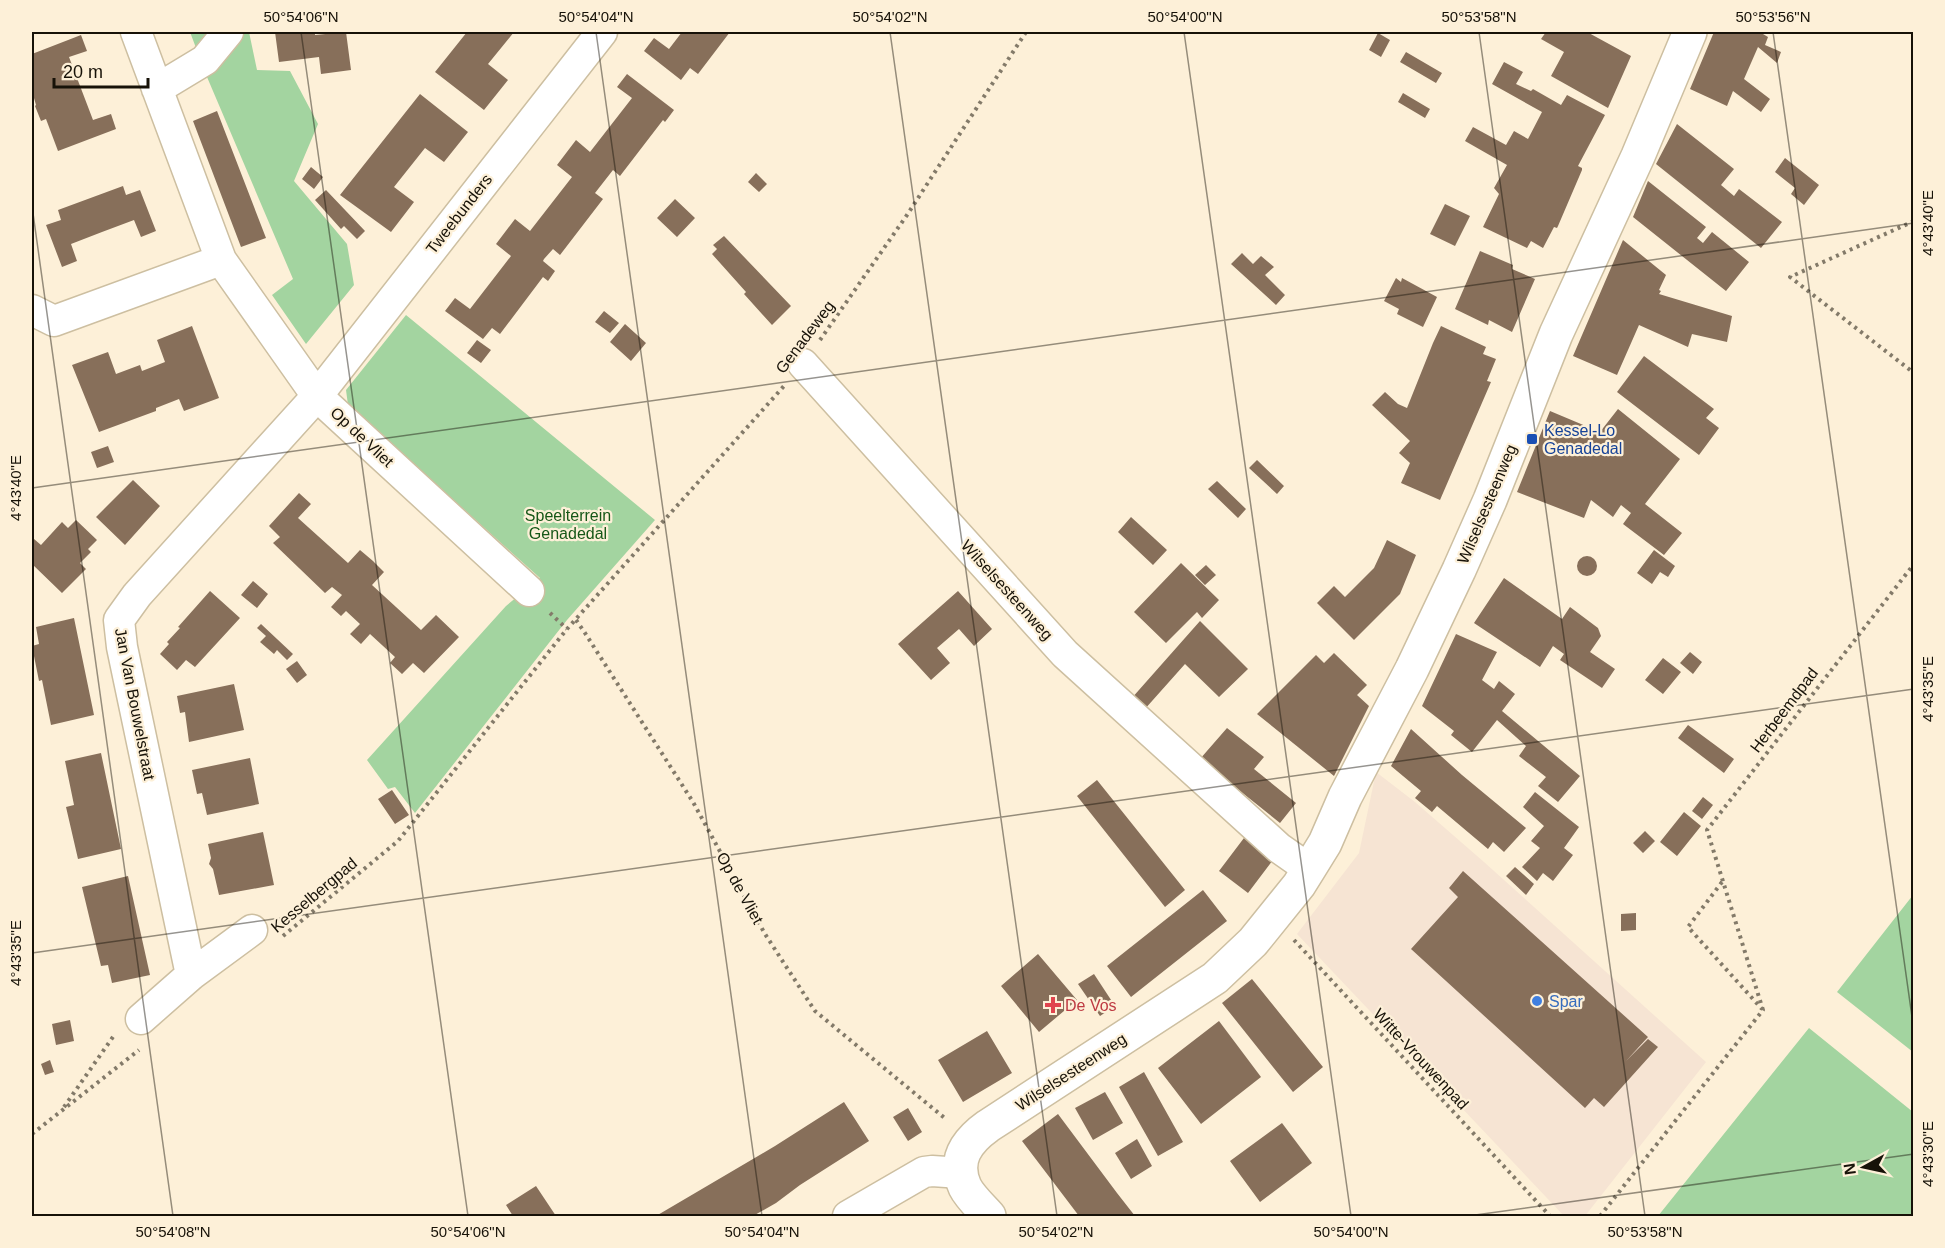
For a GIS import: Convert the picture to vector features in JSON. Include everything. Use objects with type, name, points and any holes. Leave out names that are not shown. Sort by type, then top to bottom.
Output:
[{"type":"street","name":"Op de Vliet","points":[[136,32],[221,260],[317,396],[529,591]]},
{"type":"street","points":[[157,89],[205,60],[228,32]]},
{"type":"street","name":"Tweebunders","points":[[317,396],[602,32]]},
{"type":"street","name":"Wilselsesteenweg","points":[[961,1173],[964,1151],[968,1142],[975,1135],[1215,978],[1253,942],[1310,869],[1412,669],[1459,570],[1490,500],[1556,334],[1638,156],[1690,32]]},
{"type":"street","points":[[32,310],[54,321],[221,260]]},
{"type":"street","name":"Wilselsesteenweg","points":[[803,364],[1065,654],[1279,848],[1310,869]]},
{"type":"street","name":"Jan Van Bouwelstraat","points":[[190,975],[122,646],[120,620],[137,596],[317,396]]},
{"type":"street","points":[[135,1030],[190,975],[264,936]]},
{"type":"street","points":[[848,1216],[924,1172],[932,1171],[961,1173],[965,1188],[989,1216]]},
{"type":"path","name":"Genadeweg","points":[[567,629],[803,364],[907,214],[1026,32]]},
{"type":"path","points":[[1914,221],[1790,277],[1914,373]]},
{"type":"path","name":"Herbeemdpad","points":[[1763,1010],[1707,830],[1914,564]]},
{"type":"path","name":"Op de Vliet","points":[[576,620],[693,802],[765,934],[815,1011],[947,1120]]},
{"type":"path","name":"Kesselbergpad","points":[[264,936],[398,841],[567,629]]},
{"type":"path","points":[[1600,1216],[1763,1010],[1688,927],[1723,881]]},
{"type":"path","name":"Witte-Vrouwenpad","points":[[1271,919],[1296,942],[1550,1216]]},
{"type":"path","points":[[62,1110],[135,1030]]},
{"type":"path","points":[[32,1134],[62,1110],[135,1030]]},
{"type":"shaded area","points":[[1376,772],[1415,802],[1484,862],[1706,1062],[1585,1216],[1564,1216],[1297,934],[1359,853]]},
{"type":"green space","points":[[190,32],[249,32],[257,70],[290,71],[318,124],[294,181],[347,244],[354,285],[306,344],[272,295],[293,279]]},
{"type":"green space","name":"Speelterrein Genadedal","points":[[406,315],[655,520],[567,620],[415,813],[395,787],[388,789],[367,760],[506,606],[540,578],[348,405],[346,390]]},
{"type":"green space","points":[[1913,895],[1913,1052],[1837,992]]},
{"type":"green space","points":[[1809,1028],[1913,1112],[1913,1216],[1658,1216]]},
{"type":"building","points":[[275,32],[315,32],[315,35],[346,32],[351,70],[321,74],[319,57],[279,62]]},
{"type":"building","points":[[467,32],[514,32],[488,64],[508,80],[484,110],[435,72]]},
{"type":"building","points":[[682,32],[730,32],[698,74],[690,68],[681,80],[644,51],[654,38],[669,49]]},
{"type":"building","points":[[1546,32],[1587,32],[1631,56],[1608,108],[1551,76],[1564,52],[1541,39]]},
{"type":"building","points":[[1714,32],[1764,32],[1763,34],[1768,37],[1765,45],[1781,52],[1777,63],[1758,47],[1744,79],[1770,99],[1761,112],[1733,91],[1727,106],[1690,89]]},
{"type":"building","points":[[1378,33],[1390,40],[1381,57],[1369,50]]},
{"type":"building","points":[[81,35],[87,51],[69,57],[93,120],[111,114],[116,129],[58,151],[46,119],[41,121],[35,106],[32,91],[32,54]]},
{"type":"building","points":[[1406,52],[1442,73],[1436,83],[1400,62]]},
{"type":"building","points":[[1504,62],[1523,72],[1516,84],[1531,91],[1533,89],[1561,105],[1567,95],[1605,115],[1578,166],[1582,170],[1558,226],[1554,227],[1543,248],[1531,241],[1527,248],[1483,227],[1499,194],[1494,188],[1507,165],[1465,141],[1473,127],[1506,145],[1514,131],[1528,139],[1542,112],[1492,84]]},
{"type":"building","points":[[627,74],[674,110],[665,122],[663,120],[620,176],[613,170],[595,193],[603,199],[560,255],[553,249],[544,259],[543,261],[555,271],[548,281],[543,277],[500,334],[492,328],[483,339],[445,311],[455,298],[470,309],[511,256],[496,244],[515,219],[530,231],[572,177],[557,165],[576,140],[590,152],[632,98],[617,87]]},
{"type":"building","points":[[1403,93],[1430,109],[1425,118],[1398,102]]},
{"type":"building","points":[[420,94],[468,132],[444,162],[425,148],[394,187],[414,202],[391,232],[340,195]]},
{"type":"building","points":[[217,111],[266,238],[241,247],[193,121]]},
{"type":"building","points":[[1677,124],[1734,169],[1721,185],[1734,196],[1739,189],[1782,222],[1761,248],[1656,164]]},
{"type":"building","points":[[1785,158],[1819,185],[1804,205],[1791,194],[1795,188],[1775,172]]},
{"type":"building","points":[[311,167],[323,177],[314,189],[302,179]]},
{"type":"building","points":[[756,173],[767,184],[759,192],[748,182]]},
{"type":"building","points":[[1648,181],[1706,227],[1697,238],[1703,243],[1712,232],[1749,262],[1726,291],[1633,217]]},
{"type":"building","points":[[123,186],[126,195],[140,190],[156,231],[141,237],[134,220],[102,232],[71,244],[77,261],[62,267],[46,225],[61,220],[58,210]]},
{"type":"building","points":[[326,190],[365,231],[357,239],[344,226],[341,229],[315,200]]},
{"type":"building","points":[[675,199],[695,218],[677,237],[657,218]]},
{"type":"building","points":[[1445,204],[1470,216],[1455,246],[1430,234]]},
{"type":"building","points":[[724,236],[791,306],[772,325],[712,254],[717,249],[713,245]]},
{"type":"building","points":[[1623,240],[1666,275],[1659,294],[1732,316],[1727,342],[1692,334],[1688,347],[1639,325],[1617,375],[1573,356]]},
{"type":"building","points":[[1480,251],[1513,265],[1512,269],[1535,279],[1512,332],[1489,320],[1488,325],[1455,309]]},
{"type":"building","points":[[1242,253],[1253,264],[1261,256],[1274,267],[1265,275],[1285,295],[1276,305],[1231,264]]},
{"type":"building","points":[[1396,278],[1401,282],[1402,278],[1437,297],[1423,327],[1397,314],[1399,309],[1384,301]]},
{"type":"building","points":[[604,311],[619,323],[610,333],[595,322]]},
{"type":"building","points":[[625,324],[646,343],[631,361],[610,342]]},
{"type":"building","points":[[192,326],[219,398],[184,411],[179,399],[156,408],[156,411],[99,432],[72,365],[108,352],[116,374],[140,365],[142,371],[165,362],[157,340]]},
{"type":"building","points":[[1441,326],[1486,347],[1483,354],[1496,359],[1487,381],[1491,382],[1440,500],[1401,483],[1410,463],[1399,453],[1410,441],[1372,405],[1385,392],[1398,404],[1407,408]]},
{"type":"building","points":[[477,340],[491,350],[481,363],[467,353]]},
{"type":"building","points":[[1644,356],[1714,409],[1706,418],[1719,428],[1699,455],[1617,392]]},
{"type":"building","points":[[1618,409],[1680,459],[1645,504],[1682,533],[1664,555],[1623,524],[1631,513],[1621,505],[1613,517],[1591,500],[1584,518],[1517,492],[1550,411],[1600,432]]},
{"type":"building","points":[[108,446],[114,462],[97,468],[91,452]]},
{"type":"building","points":[[1257,460],[1284,486],[1277,494],[1249,468]]},
{"type":"building","points":[[133,480],[160,506],[125,545],[96,517]]},
{"type":"building","points":[[1217,481],[1246,509],[1238,518],[1208,489]]},
{"type":"building","points":[[299,493],[311,504],[298,518],[348,563],[360,550],[373,561],[384,572],[372,585],[421,630],[436,615],[459,637],[424,673],[413,663],[402,674],[390,663],[395,657],[370,634],[361,644],[350,634],[360,624],[346,611],[341,616],[331,607],[342,595],[332,587],[325,593],[273,543],[280,537],[269,526]]},
{"type":"building","points":[[1131,517],[1167,550],[1153,565],[1118,532]]},
{"type":"building","points":[[76,520],[97,540],[88,549],[91,552],[80,563],[86,569],[62,593],[32,564],[32,541],[34,539],[41,545],[62,522],[68,528]]},
{"type":"building","points":[[1387,540],[1416,555],[1400,594],[1354,640],[1317,603],[1334,586],[1345,597],[1374,568]]},
{"type":"building","points":[[1654,550],[1675,566],[1668,577],[1660,572],[1652,584],[1637,573]]},
{"type":"building","points":[[1587,556],[1594,559],[1597,566],[1594,573],[1587,576],[1580,573],[1577,566],[1580,559]]},
{"type":"building","points":[[1181,563],[1219,600],[1202,618],[1197,612],[1166,643],[1134,612]]},
{"type":"building","points":[[1206,565],[1216,575],[1205,585],[1195,575]]},
{"type":"building","points":[[1504,578],[1562,619],[1570,607],[1598,628],[1601,636],[1590,652],[1615,669],[1602,688],[1560,660],[1564,654],[1553,646],[1540,667],[1474,623]]},
{"type":"building","points":[[253,581],[268,594],[257,608],[241,595]]},
{"type":"building","points":[[210,591],[240,618],[195,667],[186,660],[177,670],[160,654],[180,628],[178,627]]},
{"type":"building","points":[[958,591],[992,629],[974,646],[959,629],[937,648],[950,663],[931,680],[898,644]]},
{"type":"building","points":[[74,618],[94,715],[51,725],[32,646],[39,644],[36,627]]},
{"type":"building","points":[[1200,621],[1248,669],[1219,697],[1185,664],[1144,710],[1131,699]]},
{"type":"building","points":[[261,624],[293,654],[287,660],[277,650],[274,654],[260,642],[266,636],[257,628]]},
{"type":"building","points":[[1456,634],[1497,652],[1482,680],[1494,689],[1499,681],[1515,694],[1502,711],[1580,776],[1558,802],[1538,786],[1546,777],[1519,756],[1526,746],[1497,720],[1472,752],[1451,735],[1454,731],[1422,706]]},
{"type":"building","points":[[1690,652],[1702,662],[1693,674],[1680,663]]},
{"type":"building","points":[[1334,653],[1367,685],[1357,695],[1369,706],[1334,776],[1257,714],[1316,655],[1324,663]]},
{"type":"building","points":[[1663,658],[1681,672],[1663,694],[1645,680]]},
{"type":"building","points":[[297,661],[307,675],[297,683],[286,669]]},
{"type":"building","points":[[234,684],[244,730],[189,742],[185,712],[180,713],[177,696]]},
{"type":"building","points":[[1688,725],[1734,759],[1724,773],[1678,738]]},
{"type":"building","points":[[1227,728],[1264,757],[1254,769],[1296,803],[1280,823],[1200,759]]},
{"type":"building","points":[[1411,729],[1526,828],[1504,852],[1493,842],[1488,849],[1437,806],[1432,812],[1415,798],[1421,791],[1391,766]]},
{"type":"building","points":[[101,753],[121,849],[78,859],[66,807],[74,805],[65,761]]},
{"type":"building","points":[[250,758],[259,804],[207,815],[202,793],[197,794],[192,770]]},
{"type":"building","points":[[1097,780],[1185,890],[1165,907],[1077,796]]},
{"type":"building","points":[[392,790],[409,815],[395,824],[378,799]]},
{"type":"building","points":[[1535,792],[1579,827],[1564,848],[1573,855],[1553,881],[1543,873],[1537,881],[1522,867],[1540,848],[1531,841],[1544,826],[1523,807]]},
{"type":"building","points":[[1703,797],[1713,805],[1702,819],[1692,811]]},
{"type":"building","points":[[1684,812],[1701,826],[1677,856],[1660,842]]},
{"type":"building","points":[[1645,831],[1655,841],[1643,853],[1633,843]]},
{"type":"building","points":[[263,832],[274,885],[219,895],[213,869],[209,864],[211,858],[208,844]]},
{"type":"building","points":[[1247,834],[1276,856],[1248,893],[1219,871]]},
{"type":"building","points":[[1515,867],[1534,884],[1526,895],[1506,876]]},
{"type":"building","name":"Spar","points":[[1463,871],[1648,1037],[1626,1061],[1648,1039],[1658,1047],[1604,1107],[1594,1098],[1585,1108],[1411,949],[1458,897],[1449,888]]},
{"type":"building","points":[[128,876],[150,975],[112,983],[108,965],[101,966],[82,887]]},
{"type":"building","points":[[1203,890],[1227,921],[1131,997],[1107,966]]},
{"type":"building","points":[[1636,913],[1636,930],[1621,931],[1621,914]]},
{"type":"building","points":[[1038,954],[1077,1000],[1039,1032],[1001,986]]},
{"type":"building","points":[[1094,974],[1115,1006],[1100,1016],[1078,984]]},
{"type":"building","points":[[1252,979],[1323,1067],[1293,1092],[1222,1003]]},
{"type":"building","points":[[70,1020],[74,1041],[56,1045],[52,1024]]},
{"type":"building","points":[[1219,1021],[1261,1077],[1201,1124],[1158,1068]]},
{"type":"building","points":[[987,1031],[1012,1073],[963,1102],[938,1060]]},
{"type":"building","points":[[50,1060],[54,1072],[45,1075],[41,1064]]},
{"type":"building","points":[[1144,1072],[1183,1142],[1158,1156],[1119,1087]]},
{"type":"building","points":[[1105,1092],[1123,1123],[1093,1140],[1075,1108]]},
{"type":"building","points":[[844,1102],[869,1141],[776,1203],[753,1216],[656,1216],[775,1146]]},
{"type":"building","points":[[908,1108],[922,1132],[908,1141],[893,1117]]},
{"type":"building","points":[[1058,1114],[1135,1216],[1079,1216],[1022,1141]]},
{"type":"building","points":[[1282,1123],[1312,1163],[1260,1202],[1230,1161]]},
{"type":"building","points":[[1137,1139],[1152,1166],[1131,1179],[1115,1153]]},
{"type":"building","points":[[536,1186],[556,1216],[513,1216],[506,1205]]},
{"type":"place","name":"Kessel-Lo Genadedal","points":[[1532,439]]},
{"type":"place","name":"Spar","points":[[1537,1001]]},
{"type":"place","name":"De Vos","points":[[1053,1005]]}]
